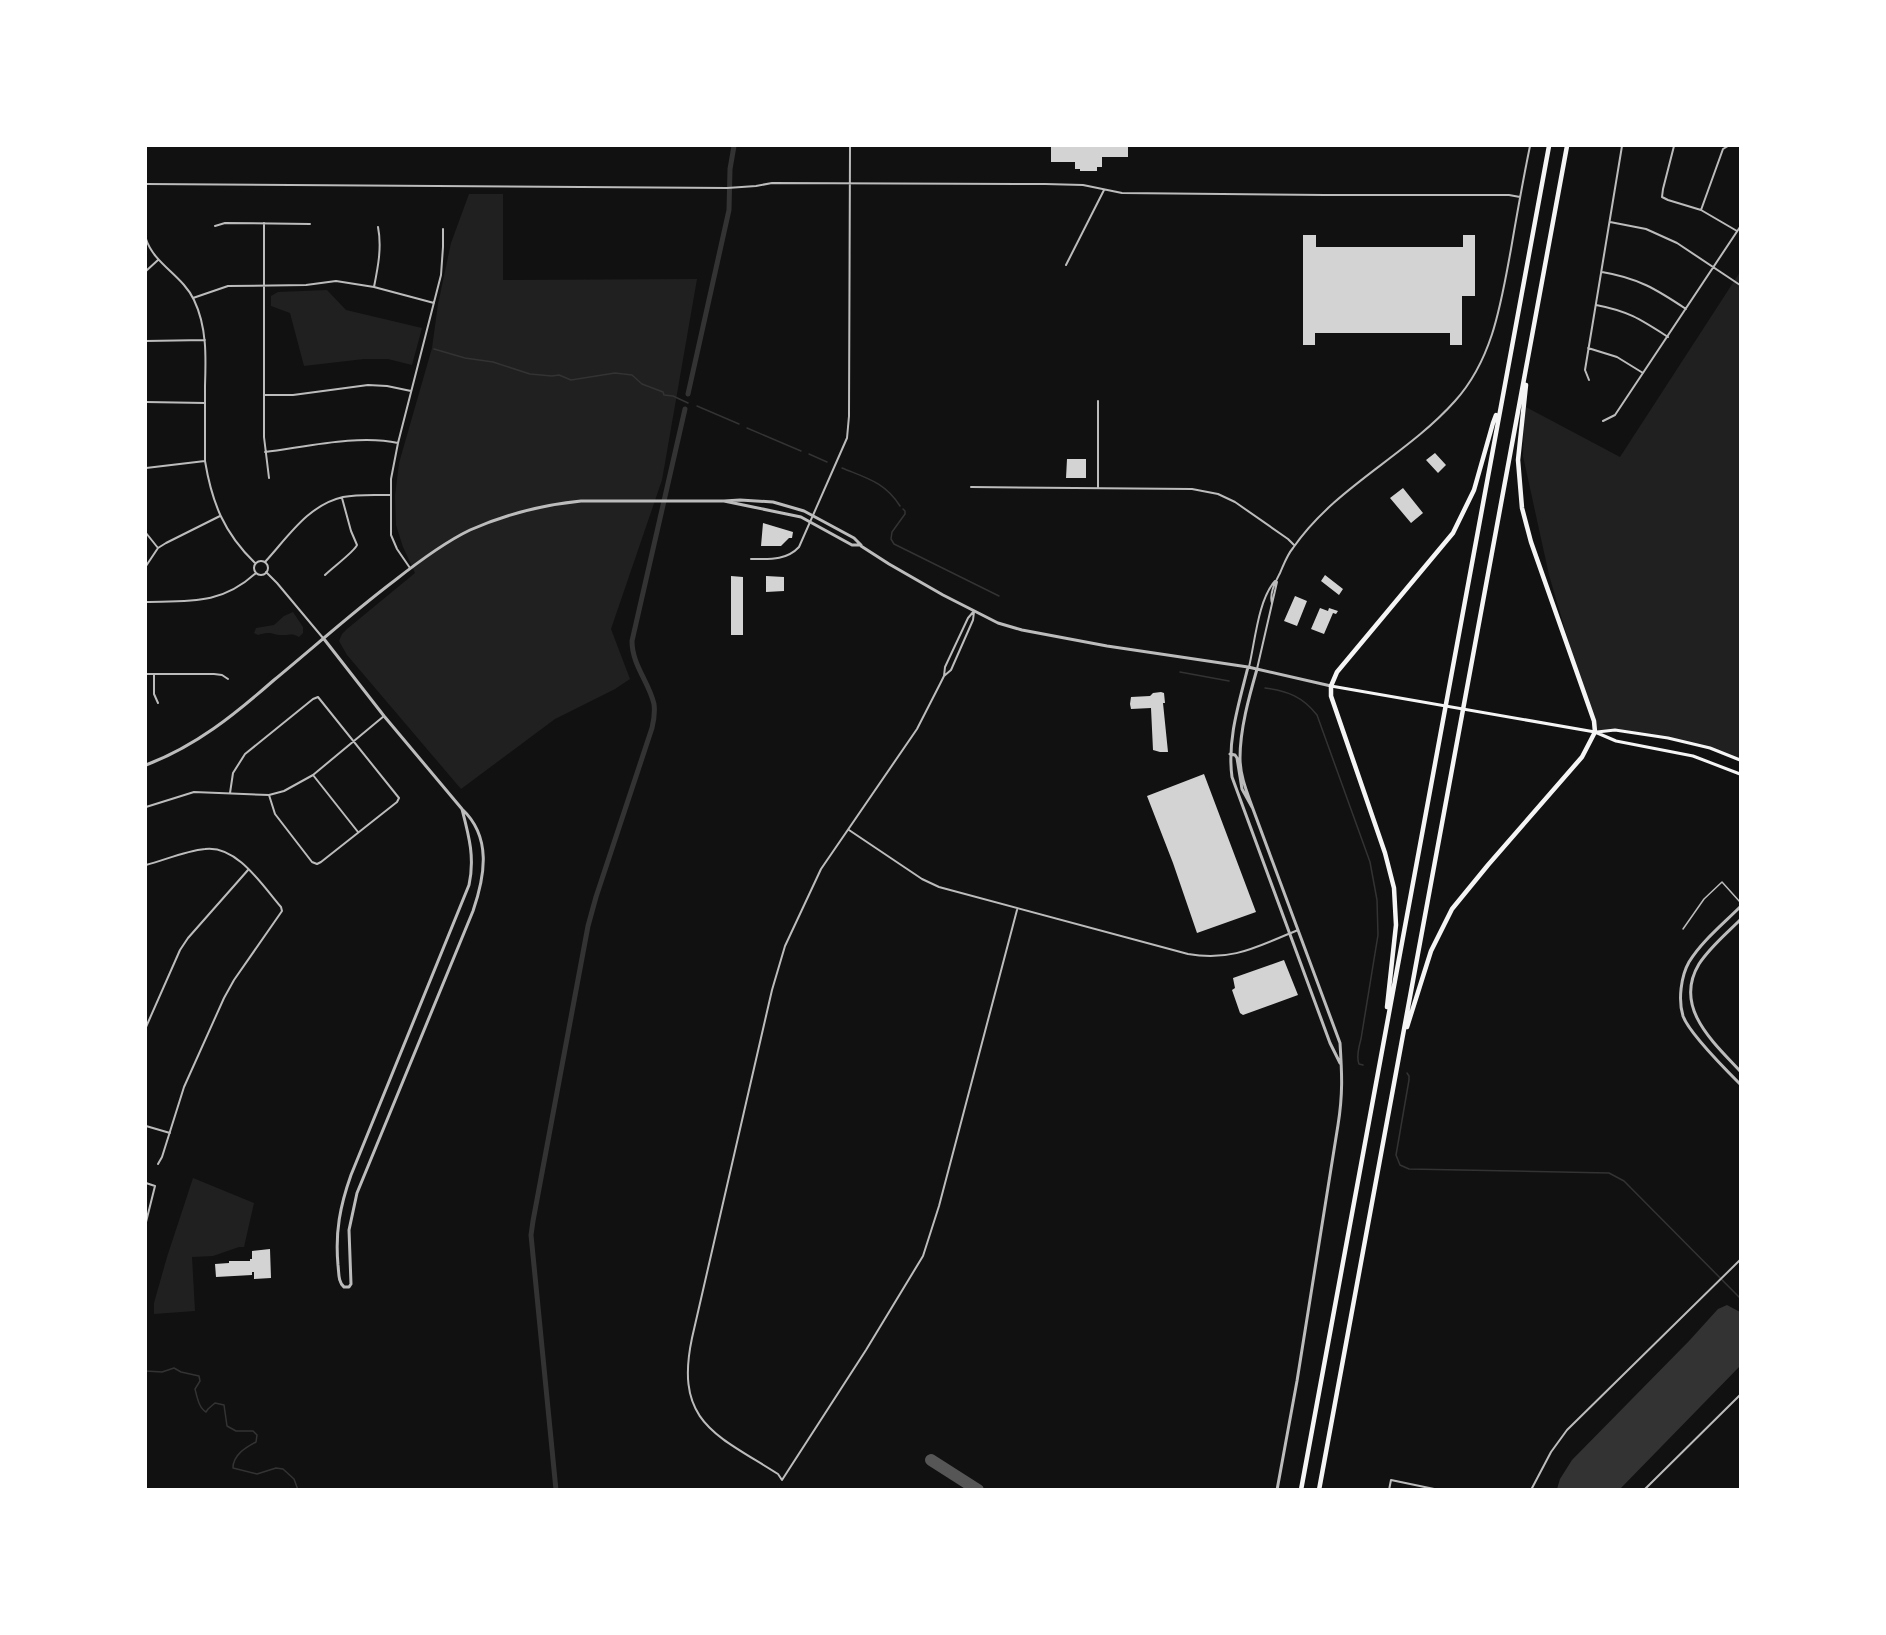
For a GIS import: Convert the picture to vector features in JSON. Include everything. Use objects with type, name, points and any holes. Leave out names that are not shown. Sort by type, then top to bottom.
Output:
[{"type":"highway","points":[[1301,1490],[1549,146]]},
{"type":"highway","points":[[1319,1490],[1567,146]]},
{"type":"highway","points":[[1401,1044],[1431,951],[1452,909],[1582,757],[1595,732],[1592,713],[1531,542],[1522,508],[1518,460],[1530,344]]},
{"type":"highway","points":[[1382,1052],[1396,933],[1394,888],[1386,853],[1331,696],[1331,686],[1337,672],[1453,533],[1474,490],[1493,423],[1500,407]]},
{"type":"main road","points":[[1331,686],[1595,732],[1616,741],[1693,756],[1740,774]]},
{"type":"main road","points":[[1595,732],[1615,730],[1668,738],[1710,748],[1740,760]]},
{"type":"street","points":[[751,559],[777,559],[793,553],[803,540],[847,438],[850,146]]},
{"type":"street","points":[[1342,1067],[1330,1042],[1236,791],[1230,754],[1236,715],[1269,588],[1277,579],[1294,546],[1331,504],[1395,454],[1443,412],[1470,381],[1488,346],[1499,309],[1530,146]]},
{"type":"street","points":[[1589,380],[1585,370],[1588,348],[1622,146]]},
{"type":"street","points":[[1674,146],[1662,197],[1701,210],[1737,231]]},
{"type":"street","points":[[1701,210],[1723,149],[1728,146]]},
{"type":"street","points":[[146,184],[727,188],[772,183],[1083,185],[1122,193],[1509,195],[1520,197]]},
{"type":"street","points":[[1066,265],[1104,190]]},
{"type":"street","points":[[1610,222],[1646,229],[1677,243],[1740,285]]},
{"type":"street","points":[[215,226],[225,223],[310,224]]},
{"type":"street","points":[[264,223],[265,452],[269,477]]},
{"type":"street","points":[[146,226],[146,231]]},
{"type":"street","points":[[374,287],[379,263],[378,227]]},
{"type":"street","points":[[1603,421],[1615,415],[1740,227]]},
{"type":"street","points":[[411,568],[397,549],[391,535],[391,479],[441,275],[443,228]]},
{"type":"street","points":[[146,238],[158,260],[194,298],[204,329],[205,461],[213,497],[220,516],[235,542],[255,563]]},
{"type":"street","points":[[146,271],[158,260]]},
{"type":"street","points":[[1601,272],[1619,275],[1645,284],[1686,309]]},
{"type":"street","points":[[194,298],[228,286],[306,285],[336,281],[374,287],[434,303]]},
{"type":"street","points":[[1596,305],[1619,309],[1639,318],[1668,337]]},
{"type":"street","points":[[146,341],[205,340]]},
{"type":"street","points":[[1588,348],[1617,357],[1643,373]]},
{"type":"street","points":[[264,395],[293,395],[368,385],[411,391]]},
{"type":"street","points":[[1098,401],[1098,488]]},
{"type":"street","points":[[146,402],[205,403]]},
{"type":"street","points":[[265,452],[366,439],[398,443]]},
{"type":"street","points":[[146,468],[205,461]]},
{"type":"street","points":[[971,487],[1192,489],[1218,494],[1235,502],[1288,539],[1294,546]]},
{"type":"street","points":[[265,562],[309,513],[328,502],[359,495],[390,495]]},
{"type":"street","points":[[324,575],[355,550],[357,545],[342,498]]},
{"type":"street","points":[[146,765],[191,745],[231,717],[359,608],[440,548],[469,531],[518,513],[558,503],[580,501],[740,500],[773,502],[790,506],[854,538],[889,564],[974,611],[1022,630],[1107,646],[1248,667],[1331,686]]},
{"type":"street","points":[[724,501],[789,514],[811,522],[852,545],[861,545]]},
{"type":"street","points":[[146,566],[158,548],[220,516]]},
{"type":"street","points":[[146,533],[158,548]]},
{"type":"street","points":[[255,563],[265,562]]},
{"type":"street","points":[[265,562],[266,572]]},
{"type":"street","points":[[255,563],[256,573]]},
{"type":"street","points":[[256,573],[260,575],[266,572]]},
{"type":"street","points":[[266,572],[471,818],[483,845],[484,862],[479,893],[357,1193],[349,1230],[351,1284],[349,1287],[344,1287],[340,1281],[337,1246],[340,1208],[351,1175],[469,885],[472,864],[471,843],[462,809]]},
{"type":"street","points":[[146,602],[188,603],[205,600],[220,596],[241,585],[256,573]]},
{"type":"street","points":[[1277,579],[1241,741],[1242,775],[1340,1042],[1343,1096],[1299,1370],[1277,1490]]},
{"type":"street","points":[[974,611],[973,620],[951,670],[944,676],[910,740],[821,869],[781,959],[687,1364],[691,1397],[699,1415],[709,1428],[723,1440],[778,1474],[782,1480],[867,1350],[923,1256],[939,1206],[1017,909]]},
{"type":"street","points":[[944,676],[945,666],[968,618],[974,611]]},
{"type":"street","points":[[146,674],[214,674],[228,679]]},
{"type":"street","points":[[154,674],[154,694],[158,703]]},
{"type":"street","points":[[230,793],[233,773],[245,754],[318,697],[399,798],[397,802],[317,864],[312,862],[275,814],[269,795]]},
{"type":"street","points":[[146,807],[194,792],[269,795],[290,788],[313,775],[384,716]]},
{"type":"street","points":[[1230,754],[1235,755],[1242,789],[1253,809]]},
{"type":"street","points":[[313,775],[358,832]]},
{"type":"street","points":[[848,829],[922,879],[939,887],[1201,957],[1233,955],[1298,930]]},
{"type":"street","points":[[146,866],[205,849],[227,852],[248,870],[282,911],[224,998],[184,1087],[158,1164]]},
{"type":"street","points":[[146,1027],[180,950],[248,870]]},
{"type":"street","points":[[1740,907],[1698,949],[1688,963],[1681,994],[1684,1017],[1692,1031],[1740,1084]]},
{"type":"street","points":[[1740,920],[1700,962],[1695,972],[1691,993],[1695,1016],[1711,1040],[1740,1071]]},
{"type":"street","points":[[146,1126],[170,1133]]},
{"type":"street","points":[[146,1183],[155,1186],[146,1222]]},
{"type":"street","points":[[1531,1490],[1551,1452],[1568,1430],[1740,1260]]},
{"type":"street","points":[[1644,1490],[1740,1395]]},
{"type":"street","points":[[1389,1490],[1391,1480],[1439,1490]]},
{"type":"lane","points":[[1683,929],[1704,899],[1722,882],[1740,902]]},
{"type":"shaded area","points":[[469,194],[503,194],[503,280],[697,279],[662,480],[611,629],[630,679],[555,719],[461,789],[347,655],[339,641],[347,629],[415,573],[396,525],[395,496],[399,463],[432,348],[438,304],[451,243]]},
{"type":"shaded area","points":[[1740,272],[1740,761],[1710,748],[1668,738],[1615,730],[1595,732],[1549,575],[1523,456],[1524,406],[1620,457]]},
{"type":"shaded area","points":[[327,290],[346,310],[422,328],[412,365],[388,359],[364,359],[304,366],[290,313],[271,306],[271,296],[278,292]]},
{"type":"shaded area","points":[[293,612],[303,627],[303,633],[299,637],[254,633],[256,628],[274,625]]},
{"type":"shaded area","points":[[193,1178],[254,1203],[244,1247],[213,1256],[192,1257],[195,1311],[154,1314],[154,1303],[167,1257]]},
{"type":"shaded area","points":[[1727,1305],[1740,1312],[1740,1366],[1620,1489],[1557,1489],[1560,1479],[1572,1460],[1718,1309]]},
{"type":"building","points":[[1051,146],[1128,146],[1128,157],[1102,157],[1102,167],[1097,167],[1097,171],[1080,171],[1080,169],[1075,169],[1075,162],[1051,162]]},
{"type":"building","points":[[1303,235],[1316,235],[1316,247],[1463,247],[1463,235],[1475,235],[1475,296],[1462,296],[1462,345],[1450,345],[1450,333],[1315,333],[1315,345],[1303,345]]},
{"type":"building","points":[[1435,453],[1446,465],[1438,473],[1426,460]]},
{"type":"building","points":[[1067,459],[1086,459],[1086,478],[1066,478]]},
{"type":"building","points":[[1403,488],[1423,513],[1411,523],[1390,498]]},
{"type":"building","points":[[763,523],[793,532],[792,538],[781,546],[761,546]]},
{"type":"building","points":[[1325,575],[1343,589],[1339,595],[1321,581]]},
{"type":"building","points":[[731,576],[743,577],[743,635],[731,635]]},
{"type":"building","points":[[766,576],[784,577],[784,591],[766,592]]},
{"type":"building","points":[[1295,596],[1307,601],[1297,626],[1284,621]]},
{"type":"building","points":[[1320,608],[1338,611],[1336,614],[1333,613],[1324,634],[1311,629]]},
{"type":"building","points":[[1164,693],[1168,752],[1153,750],[1151,708],[1131,709],[1130,704],[1131,697],[1150,696]]},
{"type":"building","points":[[1204,774],[1256,912],[1197,933],[1147,796]]},
{"type":"building","points":[[1284,960],[1298,995],[1243,1015],[1240,1013],[1232,990],[1235,988],[1233,978]]},
{"type":"building","points":[[270,1249],[271,1278],[254,1279],[254,1272],[252,1275],[216,1277],[215,1264],[250,1261],[252,1251]]},
{"type":"waterway","points":[[688,394],[729,210],[730,169],[734,146]]},
{"type":"waterway","points":[[434,349],[465,358],[493,362],[530,374],[559,375],[571,380],[615,373],[632,375],[642,384],[688,403]]},
{"type":"waterway","points":[[697,406],[739,424]]},
{"type":"waterway","points":[[556,1490],[531,1235],[588,926],[652,728],[654,704],[635,658],[632,641],[685,409]]},
{"type":"waterway","points":[[747,428],[801,451]]},
{"type":"waterway","points":[[809,454],[827,462]]},
{"type":"waterway","points":[[842,468],[881,486],[900,506]]},
{"type":"waterway","points":[[903,509],[905,514],[892,532],[891,539],[894,544],[999,596]]},
{"type":"waterway","points":[[1180,672],[1229,681]]},
{"type":"waterway","points":[[1265,688],[1294,696],[1317,715],[1370,862],[1377,900],[1378,935],[1358,1051],[1359,1064],[1363,1065]]},
{"type":"waterway","points":[[1407,1073],[1409,1080],[1396,1155],[1400,1165],[1409,1169],[1609,1173],[1624,1181],[1740,1298]]},
{"type":"waterway","points":[[146,1371],[162,1372],[174,1368],[199,1376],[200,1381],[195,1389],[202,1408],[206,1412],[215,1403],[224,1405],[227,1426],[236,1431],[253,1431],[257,1435],[256,1442],[237,1456],[233,1468],[257,1474],[276,1468],[283,1469],[294,1479],[298,1490]]},
{"type":"taxiway","points":[[931,1460],[978,1490]]}]
